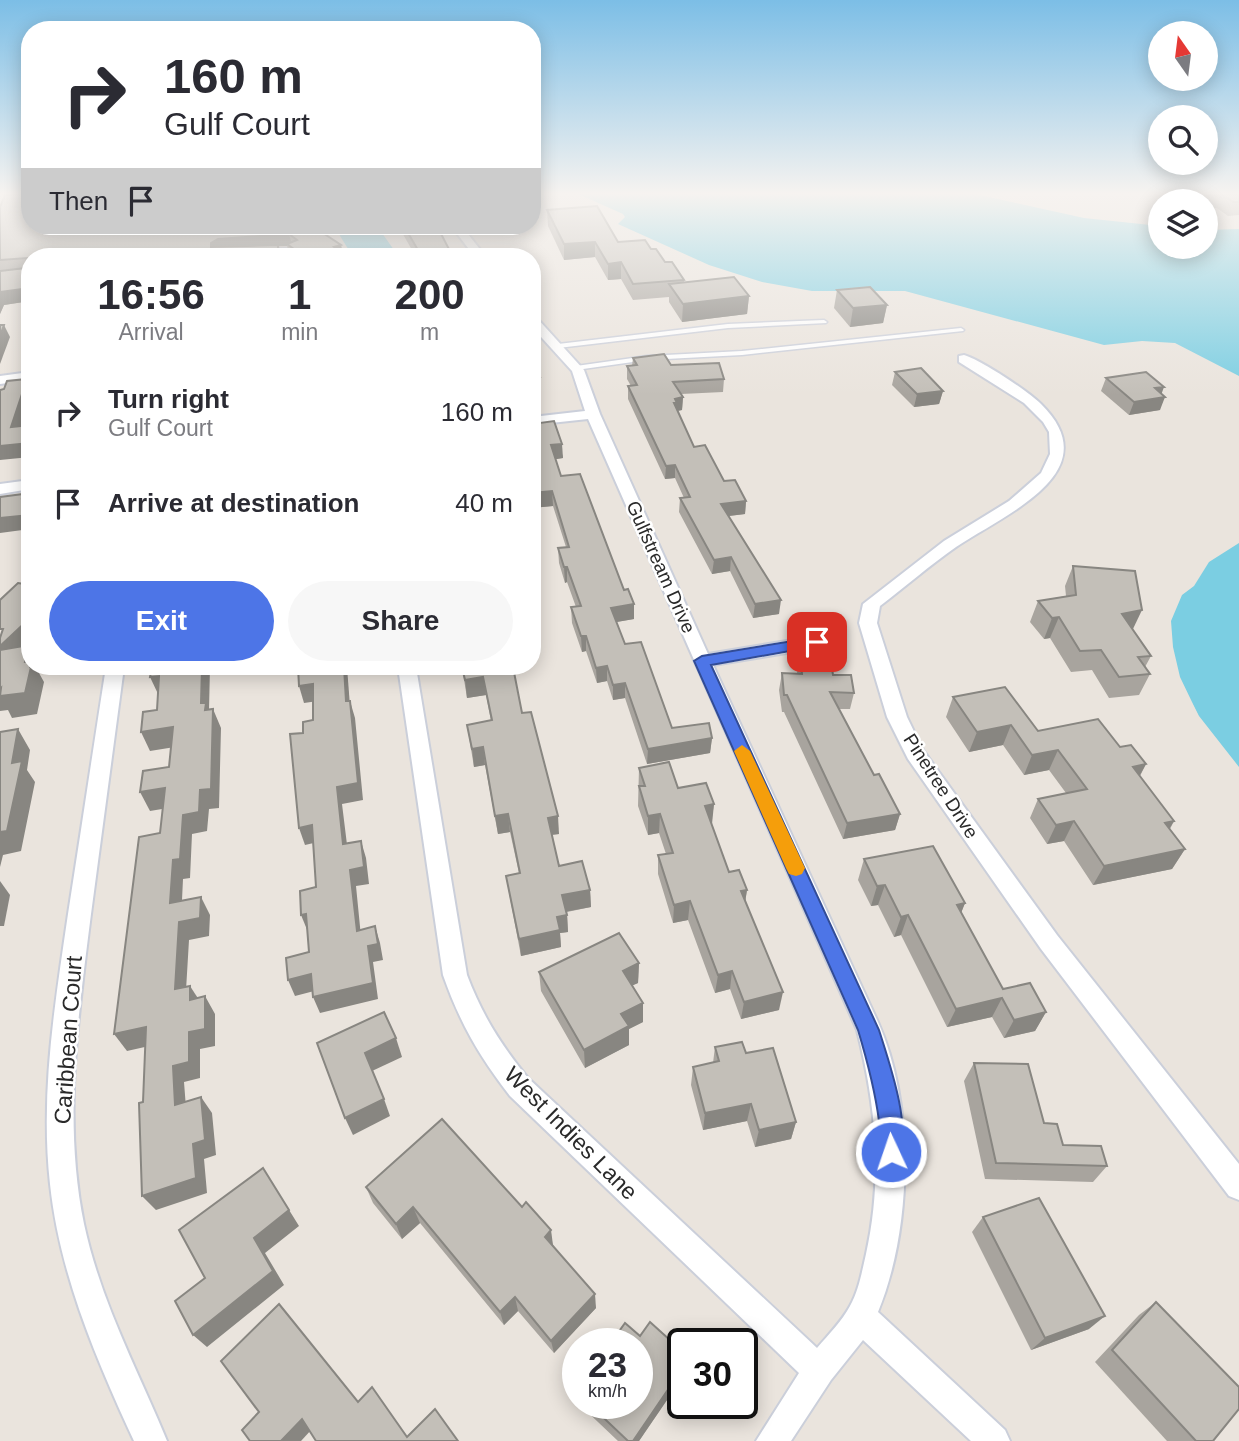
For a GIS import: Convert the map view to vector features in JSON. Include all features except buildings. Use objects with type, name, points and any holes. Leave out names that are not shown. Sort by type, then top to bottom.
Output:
[{"type":"street","name":"Gulfstream Drive","points":[[541,330],[576,368],[593,414],[702,661],[869,1030],[882,1076],[891,1125],[892,1177],[886,1232],[872,1288],[861,1317],[819,1371],[772,1441]]},
{"type":"street","name":"Pinetree Drive","points":[[964,359],[1029,400],[1049,420],[1056,432],[1058,454],[1048,475],[1014,504],[950,544],[872,604],[868,623],[897,716],[915,754],[1049,942],[1239,1186]]},
{"type":"street","points":[[0,380],[21,377]]},
{"type":"street","points":[[541,420],[593,414]]},
{"type":"street","points":[[0,489],[21,486]]},
{"type":"street","points":[[702,661],[817,642]]},
{"type":"street","name":"Caribbean Court","points":[[114,675],[64,1021],[59,1093],[62,1170],[70,1223],[91,1307],[113,1364],[151,1441]]},
{"type":"street","name":"West Indies Lane","points":[[408,675],[450,956],[469,1014],[491,1052],[519,1087],[819,1371]]},
{"type":"street","points":[[861,1317],[994,1441]]},
{"type":"lane","points":[[558,346],[728,326],[824,322]]},
{"type":"lane","points":[[576,368],[648,358],[742,353],[961,330]]},
{"type":"water","points":[[698,260],[1239,260],[1239,376],[1175,343],[1142,341],[1104,345],[905,291],[812,291],[762,282]]},
{"type":"water","points":[[1239,543],[1239,767],[1199,716],[1180,677],[1173,647],[1171,621],[1182,595],[1194,586],[1209,562]]},
{"type":"slow traffic","points":[[742,751],[796,868]]},
{"type":"route","points":[[817,642],[702,661],[869,1030],[882,1076],[891,1125],[891,1152]]}]
